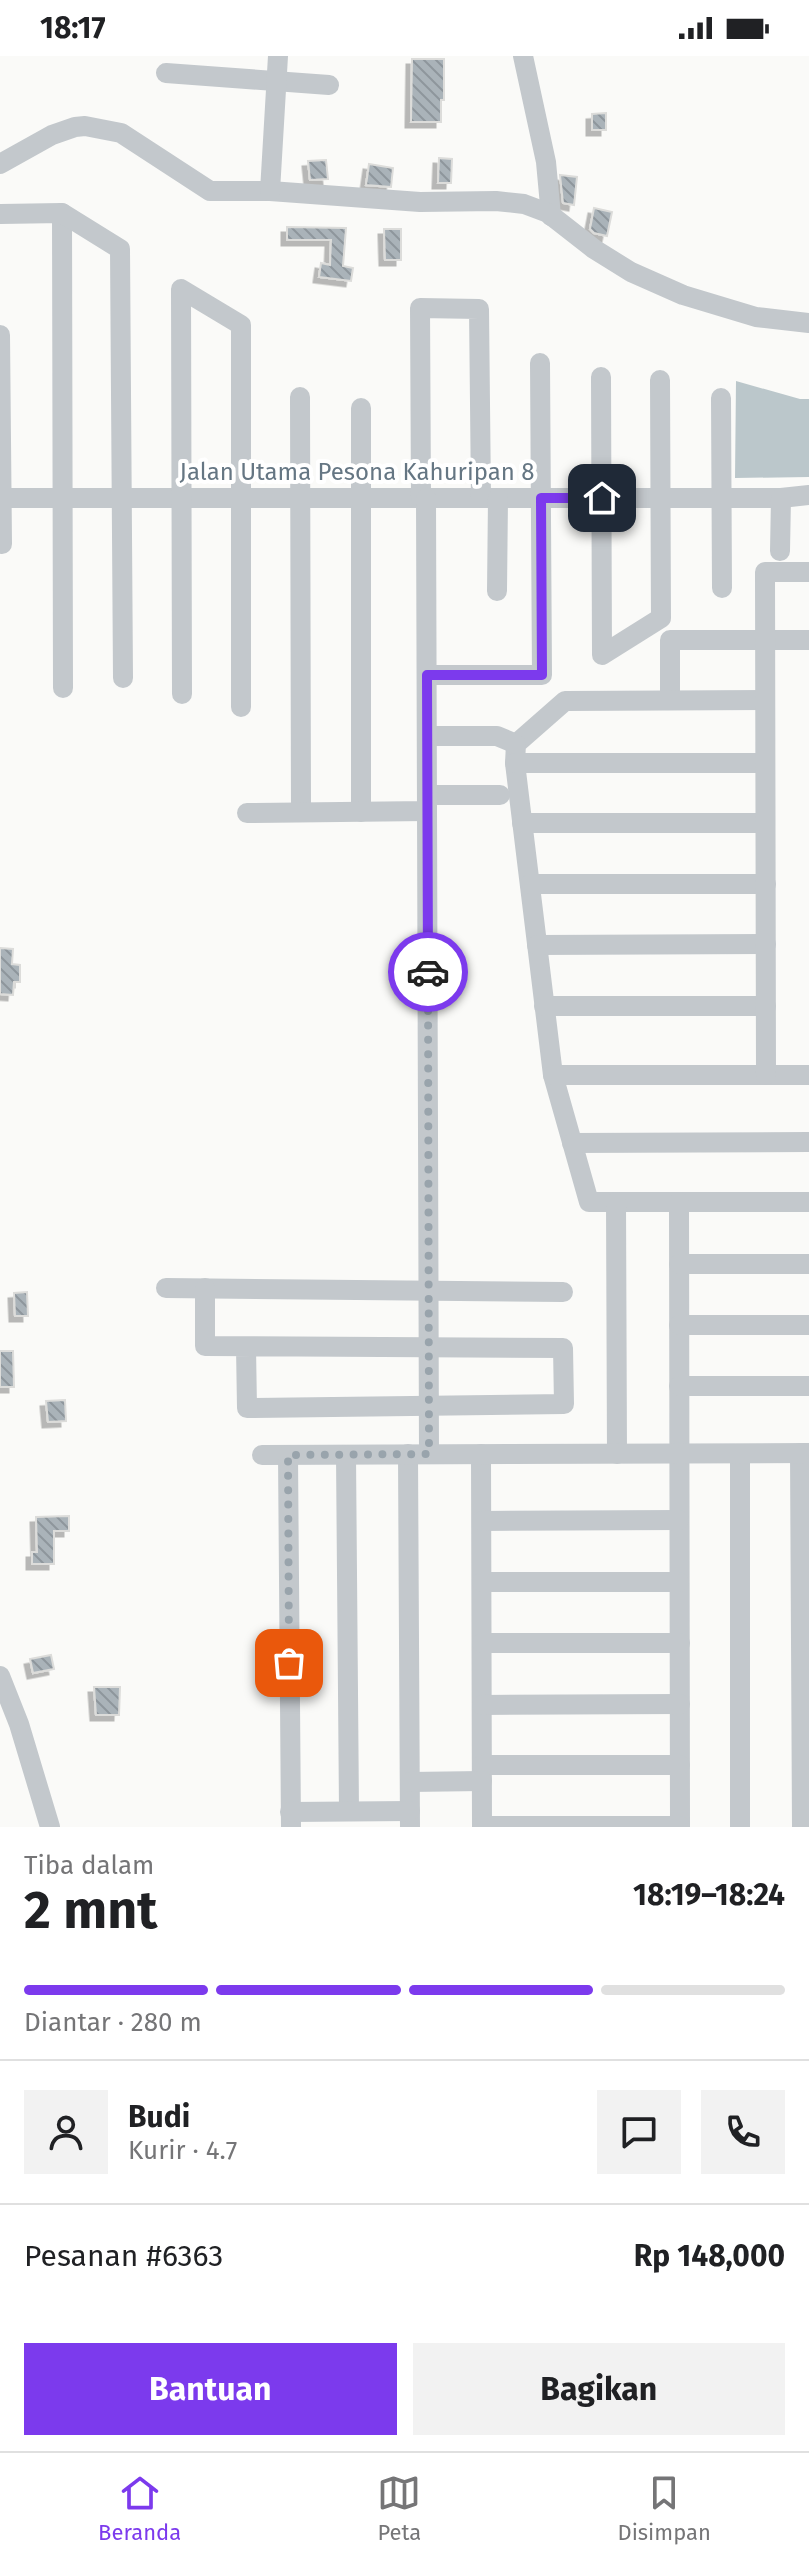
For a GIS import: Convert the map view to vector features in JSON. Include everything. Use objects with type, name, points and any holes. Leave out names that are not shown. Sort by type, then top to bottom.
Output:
[{"type":"street","points":[[270,191],[278,56]]},
{"type":"street","points":[[523,56],[544,150],[551,216]]},
{"type":"street","points":[[166,73],[329,85]]},
{"type":"street","points":[[0,164],[52,135],[85,126],[121,133],[210,191],[270,191],[437,203],[496,201],[524,204],[551,216],[611,260],[683,295],[756,317],[809,323]]},
{"type":"street","points":[[0,214],[62,213],[120,249],[123,678]]},
{"type":"street","points":[[62,213],[63,688]]},
{"type":"street","points":[[182,694],[181,289],[241,325],[241,707]]},
{"type":"street","points":[[429,1454],[427,675],[420,308],[479,309],[497,591]]},
{"type":"street","points":[[0,335],[2,544]]},
{"type":"street","points":[[427,675],[542,675],[540,363]]},
{"type":"street","points":[[601,377],[602,655],[661,618],[660,380]]},
{"type":"street","points":[[300,397],[301,812]]},
{"type":"street","points":[[721,398],[722,588]]},
{"type":"street","points":[[361,408],[361,812]]},
{"type":"street","name":"Jalan Utama Pesona Kahuripan 8","points":[[0,498],[781,498],[809,495]]},
{"type":"street","points":[[780,551],[781,498]]},
{"type":"street","points":[[766,1075],[765,572],[809,572]]},
{"type":"street","points":[[670,700],[670,640],[809,640]]},
{"type":"street","points":[[765,700],[565,701],[516,753],[522,823],[553,1075],[589,1202],[809,1202]]},
{"type":"street","points":[[427,736],[497,736],[516,753],[765,763]]},
{"type":"street","points":[[247,813],[361,812],[500,795]]},
{"type":"street","points":[[522,823],[765,823]]},
{"type":"street","points":[[530,884],[766,884]]},
{"type":"street","points":[[537,945],[766,944]]},
{"type":"street","points":[[544,1006],[766,1006]]},
{"type":"street","points":[[553,1075],[809,1075]]},
{"type":"street","points":[[572,1143],[809,1142]]},
{"type":"street","points":[[616,1202],[617,1454]]},
{"type":"street","points":[[481,1454],[482,1827],[680,1827],[679,1202]]},
{"type":"street","points":[[679,1264],[809,1264]]},
{"type":"street","points":[[166,1288],[563,1292]]},
{"type":"street","points":[[205,1288],[205,1346],[563,1348],[564,1404],[247,1408],[246,1347]]},
{"type":"street","points":[[679,1325],[809,1325]]},
{"type":"street","points":[[679,1386],[809,1386]]},
{"type":"street","points":[[262,1455],[804,1453],[802,1827]]},
{"type":"street","points":[[288,1455],[291,1819],[349,1811],[410,1819],[408,1454]]},
{"type":"street","points":[[740,1454],[740,1827]]},
{"type":"street","points":[[346,1455],[349,1811]]},
{"type":"street","points":[[482,1521],[679,1520]]},
{"type":"street","points":[[482,1582],[679,1582]]},
{"type":"street","points":[[482,1643],[680,1643]]},
{"type":"street","points":[[0,1676],[9,1724],[50,1827]]},
{"type":"street","points":[[482,1705],[680,1704]]},
{"type":"street","points":[[410,1782],[482,1773],[680,1765]]},
{"type":"shaded area","points":[[736,381],[809,399],[809,477],[735,478]]},
{"type":"building","points":[[412,59],[444,59],[441,122],[411,122]]},
{"type":"building","points":[[606,113],[606,130],[592,130],[592,114]]},
{"type":"building","points":[[439,158],[452,159],[451,183],[438,183]]},
{"type":"building","points":[[326,160],[328,179],[310,180],[308,161]]},
{"type":"building","points":[[369,164],[393,168],[391,187],[366,185]]},
{"type":"building","points":[[560,175],[577,177],[574,205],[563,203]]},
{"type":"building","points":[[594,208],[612,212],[607,236],[590,229]]},
{"type":"building","points":[[287,227],[346,228],[343,266],[353,268],[351,281],[319,277],[321,263],[330,265],[331,240],[287,240]]},
{"type":"building","points":[[384,229],[401,229],[401,260],[385,260]]},
{"type":"building","points":[[0,948],[13,949],[12,964],[20,965],[20,982],[14,982],[13,995],[0,994]]},
{"type":"building","points":[[27,1292],[28,1316],[15,1316],[14,1293]]},
{"type":"building","points":[[0,1351],[13,1351],[14,1387],[0,1387]]},
{"type":"building","points":[[65,1400],[66,1421],[48,1422],[46,1401]]},
{"type":"building","points":[[69,1516],[69,1531],[54,1531],[54,1564],[32,1564],[32,1552],[37,1552],[36,1517]]},
{"type":"building","points":[[51,1655],[54,1669],[33,1673],[30,1659]]},
{"type":"building","points":[[94,1687],[120,1687],[119,1715],[96,1715]]},
{"type":"way so far","points":[[289,1663],[288,1455],[429,1454],[428,972]]},
{"type":"route","points":[[428,972],[427,675],[542,675],[541,498],[602,498]]}]
